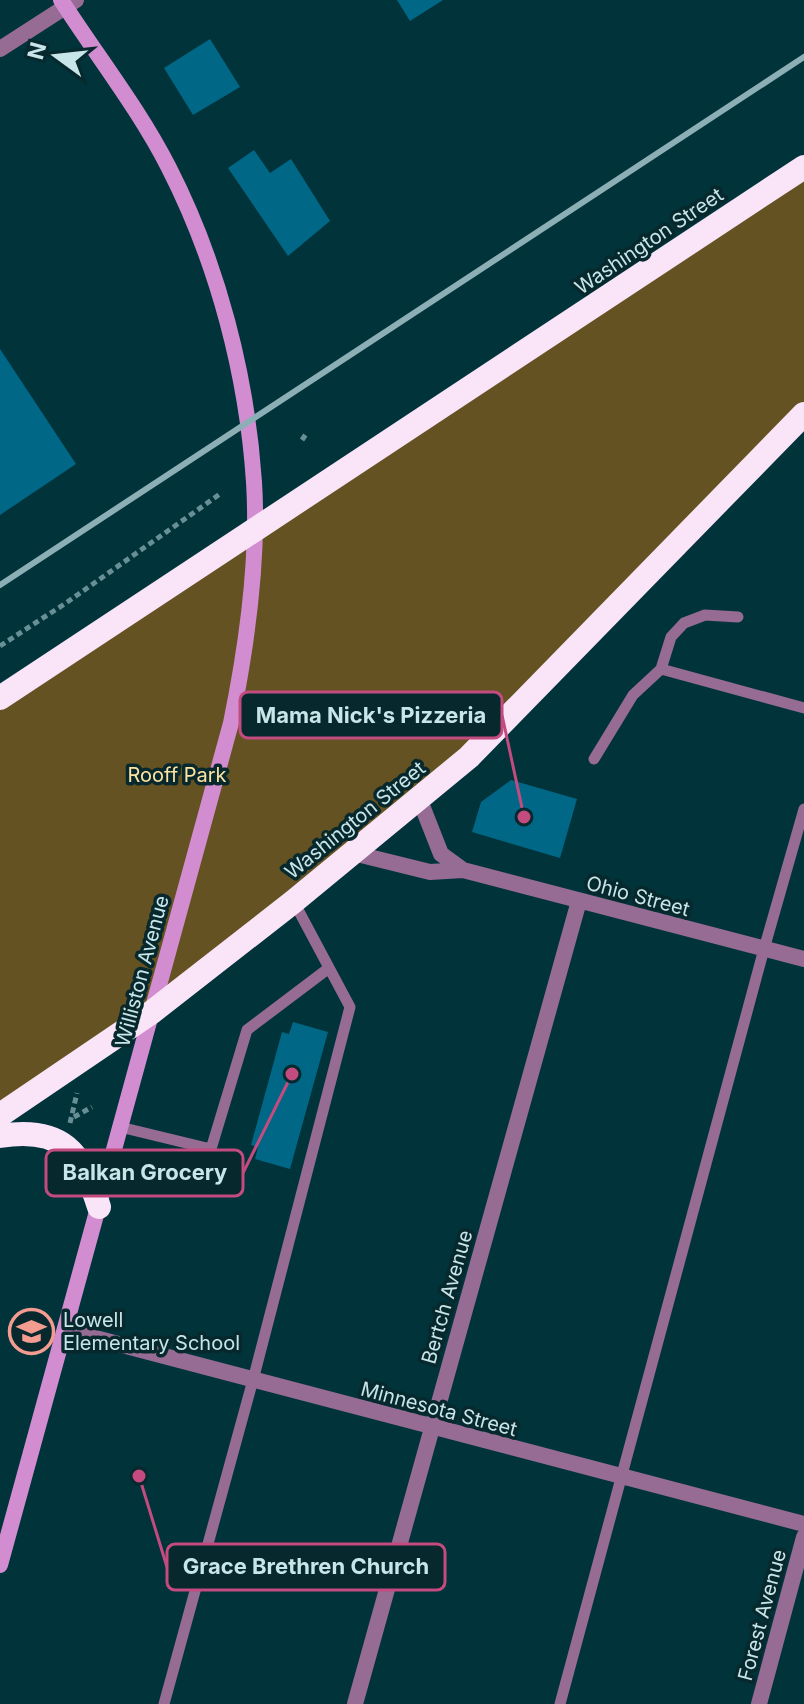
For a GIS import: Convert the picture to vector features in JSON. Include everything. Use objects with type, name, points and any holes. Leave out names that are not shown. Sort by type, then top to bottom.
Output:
[{"type":"highway","name":"Washington Street","points":[[0,698],[804,167]]},
{"type":"highway","name":"Washington Street","points":[[0,1115],[152,1012],[293,902],[469,757],[804,414]]},
{"type":"highway","points":[[0,1136],[30,1133],[64,1144],[85,1170],[99,1207]]},
{"type":"main road","name":"Williston Avenue","points":[[0,1565],[231,723],[240,680],[252,582],[254,482],[239,378],[210,266],[191,213],[168,166],[67,2]]},
{"type":"street","points":[[0,49],[67,2]]},
{"type":"street","points":[[419,798],[441,854],[463,870]]},
{"type":"street","name":"Ohio Street","points":[[353,853],[430,872],[463,870],[804,959]]},
{"type":"street","name":"Bertch Avenue","points":[[355,1704],[579,901]]},
{"type":"street","name":"Minnesota Street","points":[[65,1330],[804,1524]]},
{"type":"street","name":"Forest Avenue","points":[[759,1704],[804,1537]]},
{"type":"lane","points":[[594,759],[633,695],[661,669],[671,637],[684,623],[705,615],[738,617]]},
{"type":"lane","points":[[661,669],[804,708]]},
{"type":"lane","points":[[560,1704],[804,809]]},
{"type":"lane","points":[[164,1704],[253,1380],[350,1007],[293,902]]},
{"type":"lane","points":[[120,1127],[211,1149],[247,1030],[329,968]]},
{"type":"path","points":[[0,646],[220,494]]},
{"type":"path","points":[[68,1127],[73,1118],[77,1093]]},
{"type":"path","points":[[73,1118],[92,1107]]},
{"type":"green space","name":"Rooff Park","points":[[804,161],[804,418],[575,651],[293,902],[0,1111],[0,687]]},
{"type":"building","points":[[397,0],[443,0],[410,21]]},
{"type":"building","points":[[210,39],[240,87],[193,115],[164,68]]},
{"type":"building","points":[[254,150],[270,173],[291,159],[330,221],[288,256],[228,168]]},
{"type":"building","points":[[0,349],[76,464],[0,515]]},
{"type":"building","points":[[511,780],[577,799],[560,858],[472,832],[481,802]]},
{"type":"building","points":[[293,1022],[328,1032],[290,1169],[255,1159],[258,1147],[251,1145],[282,1032],[289,1034]]},
{"type":"railway","points":[[0,585],[804,57]]},
{"type":"place","name":"Mama Nick's Pizzeria","points":[[524,817]]},
{"type":"place","name":"Balkan Grocery","points":[[292,1074]]},
{"type":"place","name":"Lowell Elementary School","points":[[32,1331]]},
{"type":"place","name":"Grace Brethren Church","points":[[139,1476]]}]
